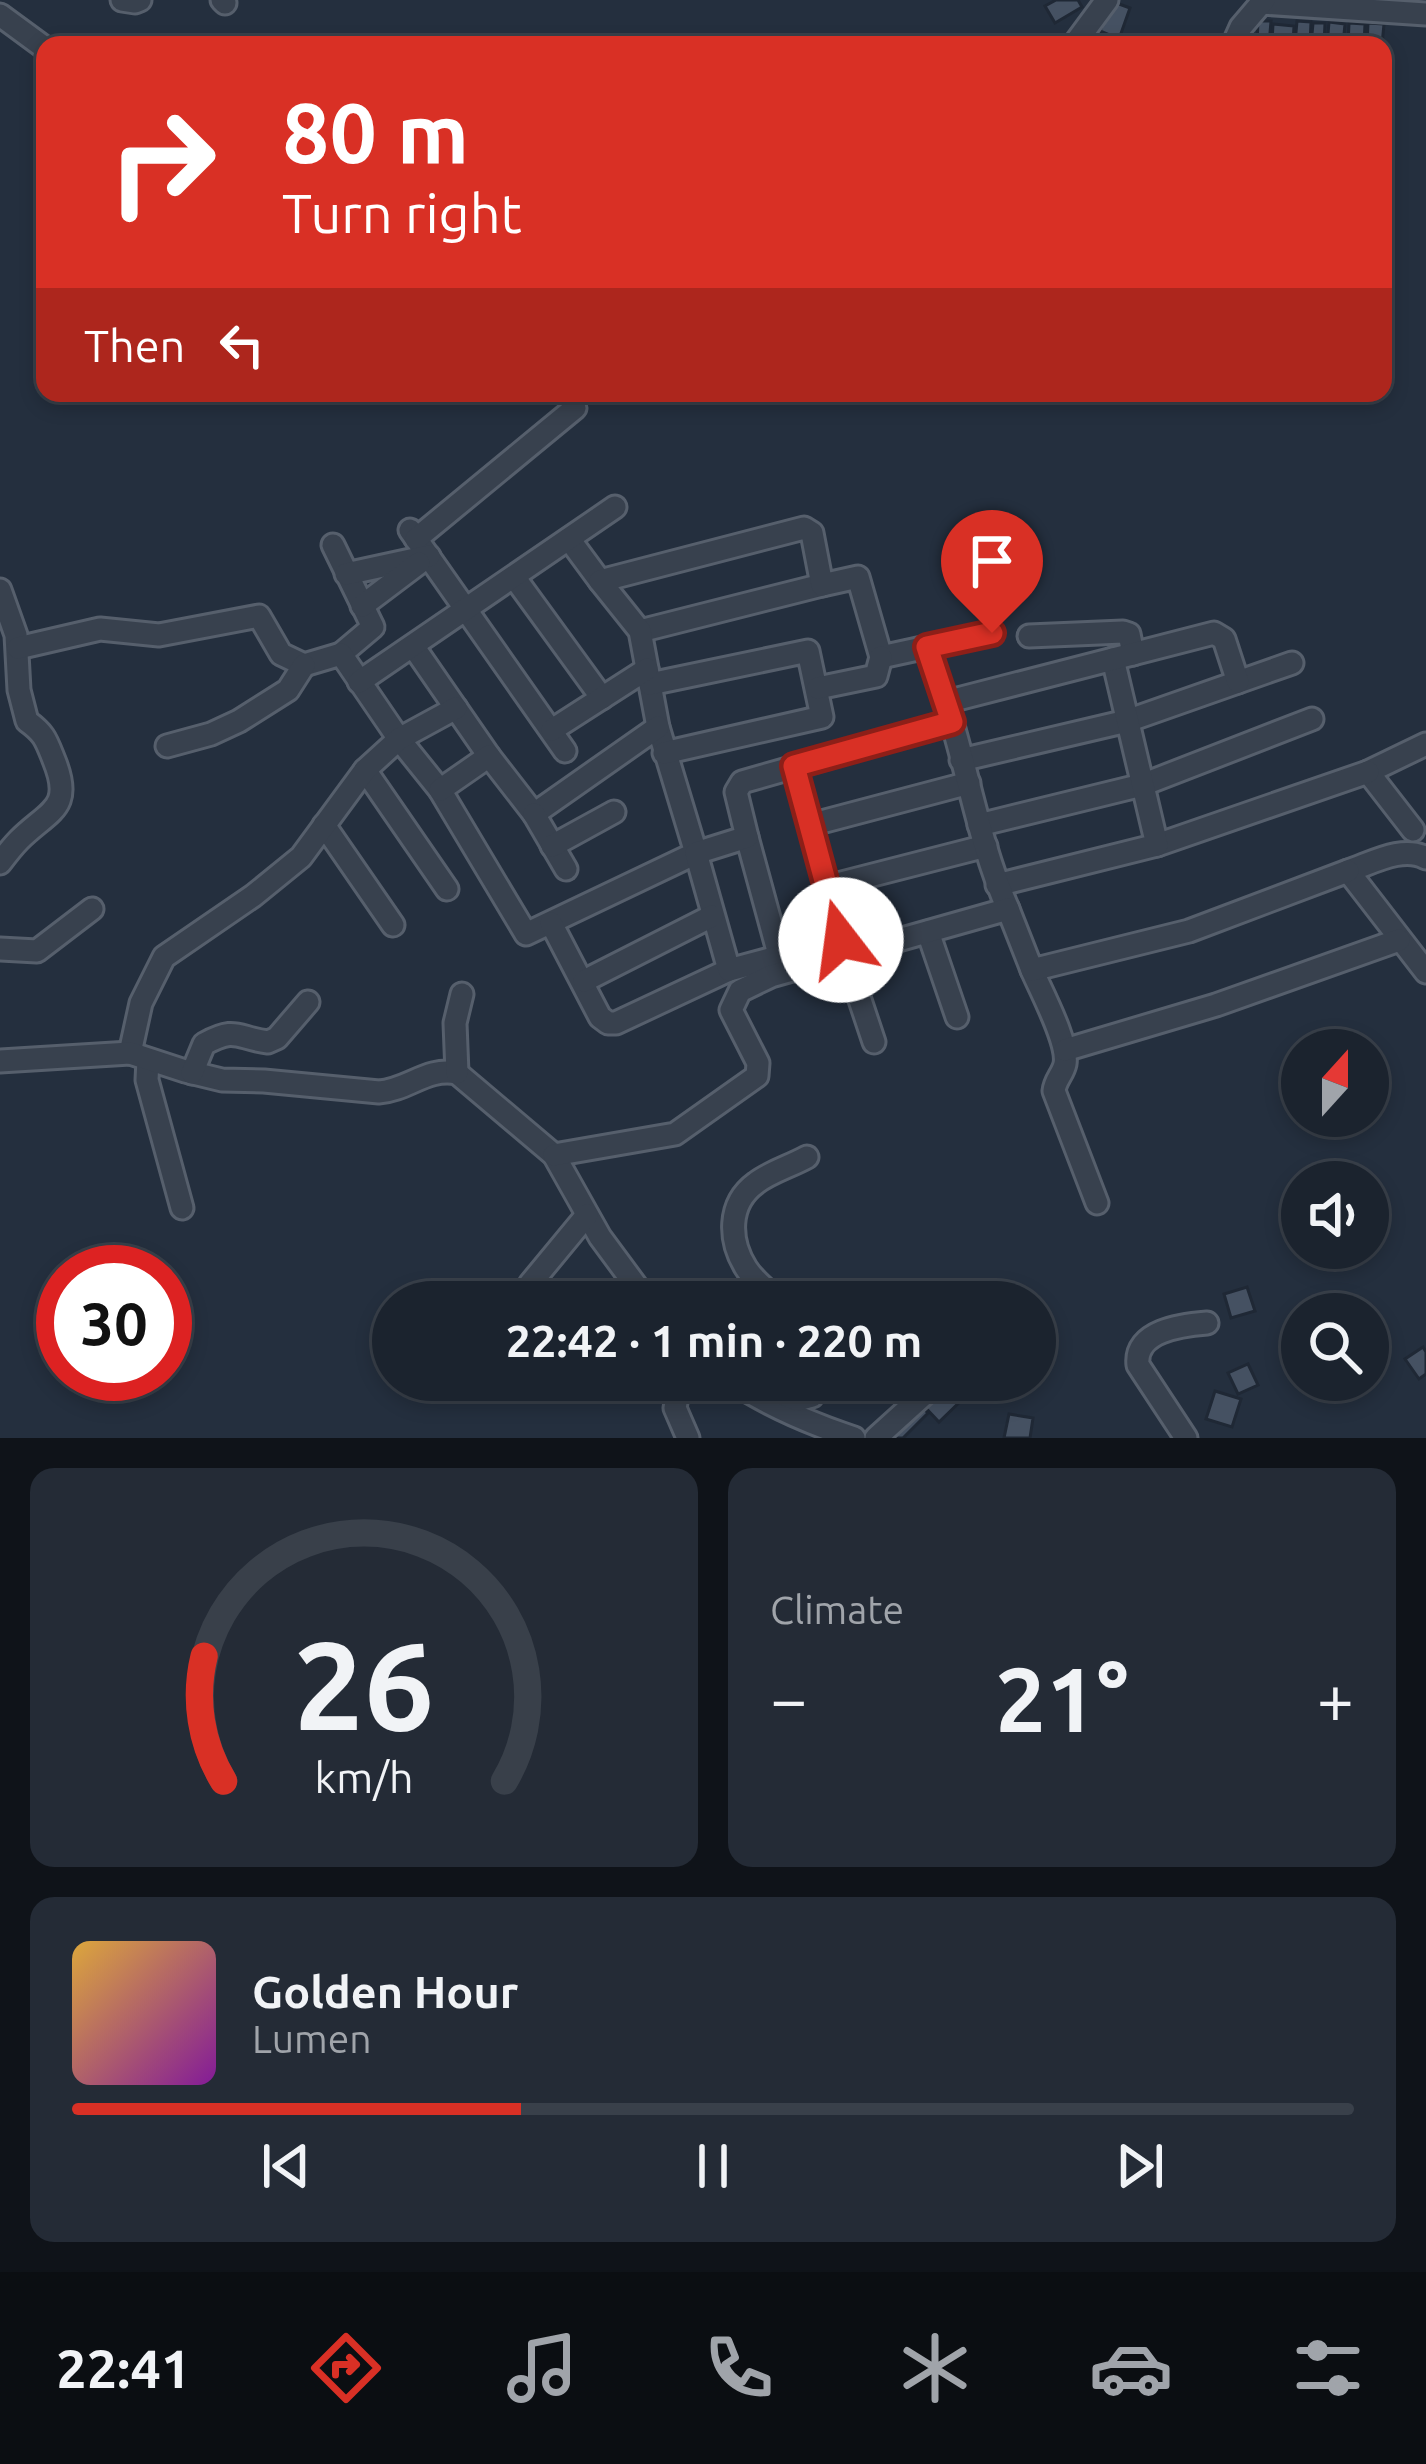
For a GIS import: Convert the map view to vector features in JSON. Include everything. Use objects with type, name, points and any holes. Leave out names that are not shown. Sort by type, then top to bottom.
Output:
[{"type":"street","points":[[122,0],[140,0]]},
{"type":"street","points":[[1080,36],[1107,0]]},
{"type":"street","points":[[1237,36],[1263,2],[1426,14]]},
{"type":"street","points":[[0,15],[36,41]]},
{"type":"street","points":[[362,606],[418,542],[575,408]]},
{"type":"street","points":[[359,682],[615,507]]},
{"type":"street","points":[[600,581],[804,528],[812,533],[822,585]]},
{"type":"street","points":[[569,539],[640,631],[664,753],[729,970]]},
{"type":"street","points":[[346,574],[418,542]]},
{"type":"street","points":[[418,542],[565,751]]},
{"type":"street","points":[[167,746],[239,721],[288,690],[304,665],[341,654],[373,628],[333,545]]},
{"type":"street","points":[[514,577],[602,698]]},
{"type":"street","points":[[640,631],[859,577],[880,657],[876,676],[818,688]]},
{"type":"street","points":[[0,590],[18,648],[9,690],[27,721],[43,732],[59,773],[62,796],[57,808],[0,863]]},
{"type":"street","points":[[18,648],[100,629],[159,635],[259,616],[281,654],[304,665]]},
{"type":"street","points":[[880,657],[992,633]]},
{"type":"street","points":[[780,958],[736,793],[742,782],[1123,656],[1214,633],[1224,639],[1238,682]]},
{"type":"street","points":[[1029,636],[1129,634],[1123,656],[1127,721],[1157,845]]},
{"type":"street","points":[[413,646],[534,814],[566,869]]},
{"type":"street","points":[[927,647],[998,885],[1065,1050],[1065,1065],[1054,1090],[1097,1203]]},
{"type":"street","points":[[552,730],[602,698],[649,676],[808,651],[822,717],[664,753]]},
{"type":"street","points":[[341,654],[440,790],[526,934],[695,853],[747,837]]},
{"type":"street","points":[[961,760],[1127,721],[1292,663]]},
{"type":"street","points":[[182,1208],[139,1056],[141,1003],[164,957],[301,857],[365,770],[399,739],[456,708]]},
{"type":"street","points":[[826,887],[1142,785],[1312,719]]},
{"type":"street","points":[[534,814],[658,728]]},
{"type":"street","points":[[998,885],[1157,845],[1368,772],[1426,744]]},
{"type":"street","points":[[440,790],[489,756]]},
{"type":"street","points":[[794,766],[874,1042]]},
{"type":"street","points":[[365,770],[447,889]]},
{"type":"street","points":[[1032,970],[1189,931],[1400,854],[1420,839],[1368,772]]},
{"type":"street","points":[[810,824],[969,783]]},
{"type":"street","points":[[552,846],[614,812]]},
{"type":"street","points":[[324,825],[393,925]]},
{"type":"street","points":[[1348,871],[1426,972]]},
{"type":"street","points":[[0,949],[37,951],[92,908]]},
{"type":"street","points":[[550,923],[600,1016],[616,1023],[729,970],[928,932],[1008,909]]},
{"type":"street","points":[[584,981],[712,916]]},
{"type":"street","points":[[928,932],[957,1017]]},
{"type":"street","points":[[1065,1050],[1216,1005],[1399,940]]},
{"type":"street","points":[[554,1155],[651,1140],[694,1123],[757,1076],[758,1064],[732,1015],[740,991],[843,947]]},
{"type":"street","points":[[457,1073],[455,1023],[462,994]]},
{"type":"street","points":[[191,1073],[204,1044],[229,1033],[268,1042],[278,1038],[308,1002]]},
{"type":"street","points":[[0,1061],[139,1056],[222,1080],[379,1093],[440,1071],[457,1073],[554,1155],[587,1215],[633,1281]]},
{"type":"street","points":[[757,1281],[736,1248],[737,1204],[754,1184],[807,1157]]},
{"type":"street","points":[[532,1281],[587,1215]]},
{"type":"street","points":[[1186,1438],[1138,1365],[1137,1355],[1147,1340],[1180,1325],[1207,1323]]},
{"type":"street","points":[[676,1401],[688,1438]]},
{"type":"street","points":[[766,1401],[854,1438]]},
{"type":"street","points":[[876,1438],[917,1401]]},
{"type":"building","points":[[1056,0],[1078,0],[1082,7],[1055,23],[1045,6]]},
{"type":"building","points":[[1111,1],[1130,8],[1120,36],[1100,31]]},
{"type":"building","points":[[1258,21],[1271,21],[1270,36],[1257,36]]},
{"type":"building","points":[[1297,21],[1311,22],[1310,36],[1296,36]]},
{"type":"building","points":[[1329,22],[1345,24],[1344,36],[1328,36]]},
{"type":"building","points":[[1313,23],[1325,23],[1324,36],[1312,36]]},
{"type":"building","points":[[1349,23],[1365,24],[1364,36],[1348,36]]},
{"type":"building","points":[[1368,23],[1384,24],[1383,36],[1367,36]]},
{"type":"building","points":[[1273,24],[1294,26],[1293,36],[1272,36]]},
{"type":"building","points":[[1247,1287],[1255,1311],[1231,1318],[1224,1294]]},
{"type":"building","points":[[1423,1347],[1426,1374],[1419,1379],[1405,1359]]},
{"type":"building","points":[[1248,1364],[1258,1385],[1238,1394],[1228,1373]]},
{"type":"building","points":[[1215,1391],[1241,1399],[1232,1427],[1206,1419]]},
{"type":"building","points":[[927,1401],[961,1401],[939,1422],[923,1405]]},
{"type":"building","points":[[918,1403],[928,1413],[903,1438],[887,1438]]},
{"type":"building","points":[[1009,1414],[1033,1418],[1030,1438],[1004,1438]]},
{"type":"route","points":[[841,940],[794,766],[952,722],[927,647],[992,633]]}]
